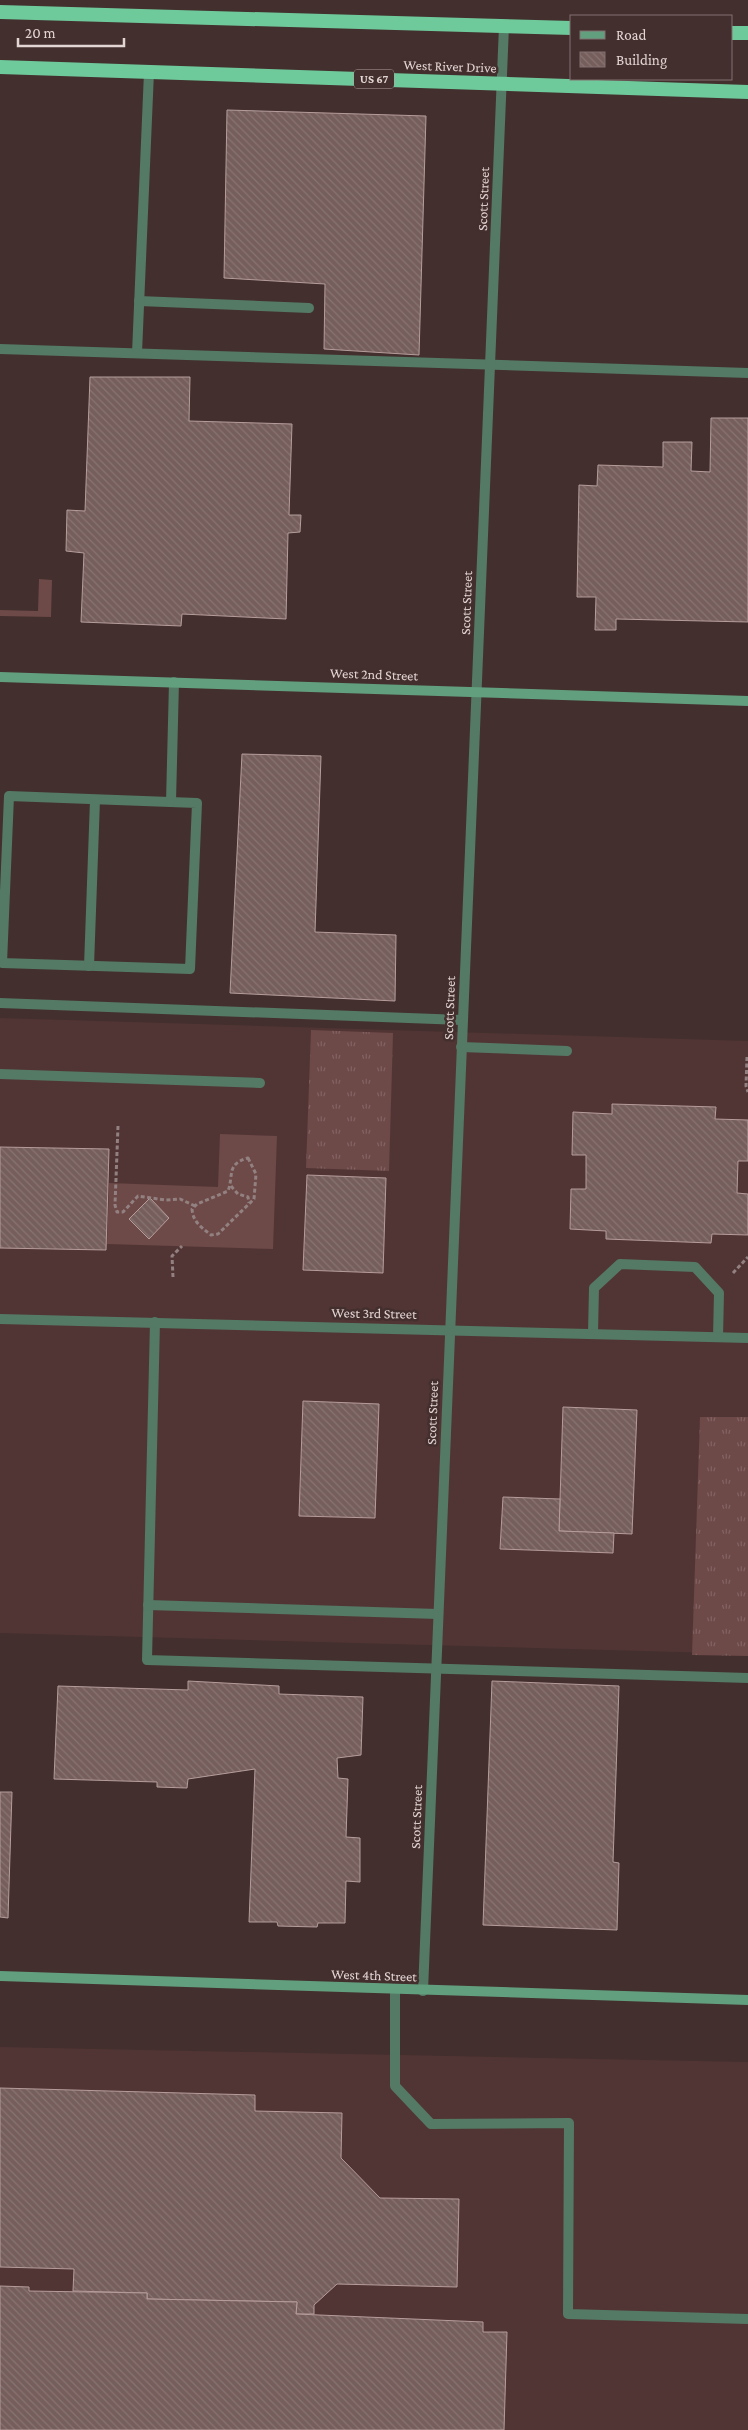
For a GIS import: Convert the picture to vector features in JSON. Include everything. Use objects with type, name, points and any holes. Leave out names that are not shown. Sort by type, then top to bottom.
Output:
[{"type":"highway","points":[[0,12],[570,28]]},
{"type":"highway","points":[[733,33],[748,33]]},
{"type":"highway","name":"West River Drive","points":[[0,67],[748,92]]},
{"type":"main road","name":"West 2nd Street","points":[[0,677],[748,701]]},
{"type":"main road","name":"West 4th Street","points":[[0,1976],[748,2000]]},
{"type":"street","name":"Scott Street","points":[[423,1991],[504,26]]},
{"type":"street","points":[[137,353],[149,72]]},
{"type":"street","points":[[139,301],[309,308]]},
{"type":"street","points":[[0,349],[748,374]]},
{"type":"street","points":[[171,802],[174,682]]},
{"type":"street","points":[[9,796],[95,800],[197,803],[190,969],[2,963],[9,796]]},
{"type":"street","points":[[89,966],[95,800]]},
{"type":"street","points":[[0,1003],[462,1020]]},
{"type":"street","points":[[461,1048],[567,1051]]},
{"type":"street","points":[[0,1074],[260,1083]]},
{"type":"street","points":[[593,1333],[594,1288],[620,1264],[695,1266],[719,1293],[718,1337]]},
{"type":"street","name":"West 3rd Street","points":[[0,1319],[449,1328],[748,1338]]},
{"type":"street","points":[[155,1322],[147,1660],[748,1678]]},
{"type":"street","points":[[148,1605],[438,1614]]},
{"type":"street","points":[[395,1990],[395,2086],[431,2124],[569,2123],[568,2314],[748,2319]]},
{"type":"path","points":[[747,1058],[746,1086],[748,1092]]},
{"type":"path","points":[[118,1126],[115,1205],[117,1212],[123,1212],[138,1196],[164,1200],[180,1199],[195,1206]]},
{"type":"path","points":[[248,1158],[253,1165],[257,1184],[254,1199],[218,1234],[211,1235],[193,1217],[192,1209],[219,1194],[228,1192],[230,1185],[232,1168],[238,1160],[248,1158]]},
{"type":"path","points":[[230,1185],[238,1194],[248,1198],[249,1203]]},
{"type":"path","points":[[173,1277],[172,1256],[182,1246]]},
{"type":"shaded area","points":[[0,1018],[748,1041],[748,1654],[0,1633]]},
{"type":"shaded area","points":[[0,2047],[748,2062],[748,2430],[0,2430]]},
{"type":"green space","points":[[39,579],[52,580],[51,617],[0,616],[0,610],[38,611]]},
{"type":"green space","points":[[311,1030],[393,1033],[389,1171],[306,1168]]},
{"type":"green space","points":[[220,1134],[277,1136],[273,1249],[107,1244],[109,1183],[218,1187]]},
{"type":"green space","points":[[700,1417],[748,1417],[748,1656],[692,1655]]},
{"type":"building","points":[[227,110],[426,116],[419,355],[324,349],[325,284],[224,278]]},
{"type":"building","points":[[90,377],[190,377],[189,421],[292,424],[289,515],[301,515],[300,532],[288,533],[286,619],[182,614],[181,626],[81,622],[84,553],[66,551],[67,510],[85,511]]},
{"type":"building","points":[[711,418],[748,418],[748,622],[616,619],[616,630],[595,630],[596,597],[577,597],[579,485],[597,486],[598,465],[663,467],[663,442],[692,442],[691,471],[710,472]]},
{"type":"building","points":[[242,754],[321,756],[315,932],[396,935],[395,1001],[230,993]]},
{"type":"building","points":[[612,1104],[716,1107],[715,1119],[748,1120],[748,1161],[738,1161],[737,1193],[748,1194],[748,1235],[712,1234],[711,1243],[606,1239],[606,1231],[570,1229],[571,1189],[586,1189],[586,1155],[572,1155],[573,1112],[612,1114]]},
{"type":"building","points":[[0,1147],[109,1149],[106,1250],[0,1248]]},
{"type":"building","points":[[307,1175],[386,1178],[383,1273],[303,1270]]},
{"type":"building","points":[[150,1198],[169,1218],[149,1239],[129,1219]]},
{"type":"building","points":[[303,1401],[379,1404],[375,1518],[299,1516]]},
{"type":"building","points":[[563,1407],[637,1410],[632,1534],[559,1531]]},
{"type":"building","points":[[503,1497],[560,1499],[559,1531],[614,1533],[613,1553],[500,1549]]},
{"type":"building","points":[[188,1681],[279,1686],[279,1694],[363,1697],[361,1755],[337,1758],[338,1778],[348,1779],[346,1837],[360,1838],[360,1882],[346,1881],[345,1923],[318,1923],[317,1927],[278,1926],[277,1922],[249,1922],[255,1769],[188,1779],[187,1788],[157,1787],[157,1782],[54,1779],[58,1686],[188,1690]]},
{"type":"building","points":[[492,1681],[619,1686],[613,1862],[619,1863],[617,1930],[483,1925]]},
{"type":"building","points":[[0,1792],[12,1792],[8,1918],[0,1917]]},
{"type":"building","points":[[0,2088],[255,2095],[255,2111],[342,2113],[341,2158],[380,2198],[459,2199],[457,2287],[337,2284],[314,2305],[314,2314],[296,2314],[297,2302],[147,2299],[147,2293],[73,2291],[74,2269],[0,2267]]},
{"type":"building","points":[[0,2286],[29,2287],[29,2291],[147,2293],[147,2299],[297,2302],[296,2314],[483,2322],[483,2332],[507,2332],[504,2430],[0,2430]]}]
